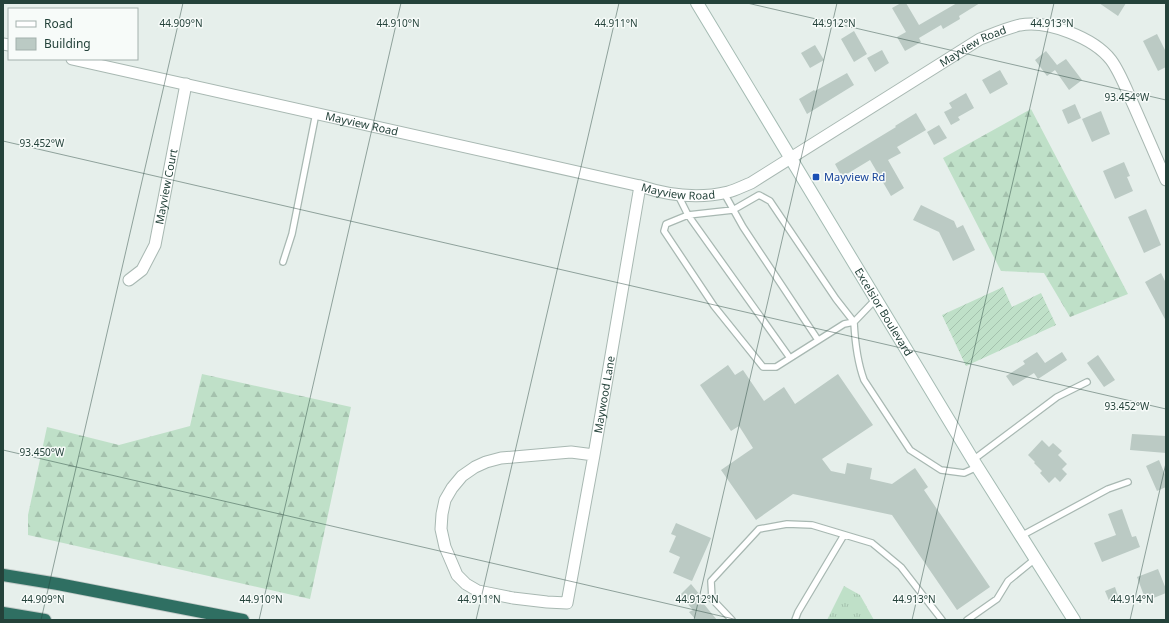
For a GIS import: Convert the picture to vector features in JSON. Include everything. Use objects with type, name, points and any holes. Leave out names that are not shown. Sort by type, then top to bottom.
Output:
[{"type":"highway","points":[[3,575],[58,584],[243,620]]},
{"type":"highway","points":[[3,613],[45,620]]},
{"type":"main road","name":"Excelsior Boulevard","points":[[697,3],[975,463],[1074,620]]},
{"type":"street","name":"Mayview Road","points":[[77,60],[640,186],[654,191],[678,195],[705,195],[728,192],[751,183],[980,39],[1022,25],[1038,24],[1056,28],[1087,40],[1101,50],[1111,60],[1125,85],[1166,180]]},
{"type":"street","name":"Mayview Court","points":[[129,280],[142,270],[155,245],[186,84]]},
{"type":"street","name":"Maywood Lane","points":[[594,455],[571,452],[501,458],[475,467],[462,476],[452,488],[445,500],[441,529],[445,547],[457,575],[466,584],[485,593],[540,601],[567,603],[594,455],[640,186]]},
{"type":"lane","points":[[283,262],[292,234],[316,113]]},
{"type":"lane","points":[[724,192],[747,233],[818,340]]},
{"type":"lane","points":[[678,195],[688,215],[790,358]]},
{"type":"lane","points":[[876,299],[854,322],[844,324],[776,366],[763,367],[714,306],[668,238],[664,231],[666,224],[688,215],[733,210],[759,195],[770,201],[836,299],[854,322],[859,368],[864,380],[910,450],[941,470],[964,473],[1057,397],[1087,382]]},
{"type":"lane","points":[[1020,536],[1108,489],[1128,482]]},
{"type":"lane","points":[[732,620],[712,599],[711,581],[759,529],[787,524],[812,525],[872,543],[901,567],[942,620]]},
{"type":"lane","points":[[795,620],[798,612],[844,535]]},
{"type":"lane","points":[[967,620],[996,599],[1008,581],[1035,559]]},
{"type":"green space","points":[[1031,109],[1128,294],[1070,317],[1044,273],[1001,271],[943,158]]},
{"type":"green space","points":[[1003,287],[1012,307],[1041,293],[1056,325],[966,366],[942,315]]},
{"type":"green space","points":[[202,374],[351,407],[310,599],[28,535],[28,515],[47,427],[119,445],[190,426]]},
{"type":"green space","points":[[844,586],[860,595],[874,620],[827,620]]},
{"type":"building","points":[[901,3],[906,3],[919,25],[957,3],[980,3],[959,16],[960,19],[943,29],[941,25],[919,38],[921,42],[905,51],[897,37],[906,32],[892,8]]},
{"type":"building","points":[[1099,3],[1126,3],[1118,16]]},
{"type":"building","points":[[854,31],[867,54],[854,62],[841,39]]},
{"type":"building","points":[[1157,34],[1166,52],[1166,67],[1158,71],[1143,41]]},
{"type":"building","points":[[815,45],[824,60],[810,68],[801,53]]},
{"type":"building","points":[[882,50],[889,63],[875,72],[867,58]]},
{"type":"building","points":[[1046,51],[1057,65],[1066,59],[1082,80],[1069,90],[1055,70],[1047,76],[1035,60]]},
{"type":"building","points":[[1000,70],[1008,84],[990,94],[982,80]]},
{"type":"building","points":[[847,73],[854,85],[807,114],[799,99]]},
{"type":"building","points":[[966,93],[974,108],[958,117],[960,120],[951,125],[944,112],[952,108],[949,103]]},
{"type":"building","points":[[1075,104],[1081,118],[1068,124],[1062,110]]},
{"type":"building","points":[[1101,111],[1110,134],[1092,142],[1082,119]]},
{"type":"building","points":[[916,113],[926,130],[897,147],[901,153],[888,160],[904,188],[891,196],[870,160],[842,177],[835,164]]},
{"type":"building","points":[[939,125],[947,138],[934,145],[927,132]]},
{"type":"building","points":[[1124,162],[1130,176],[1127,177],[1133,191],[1115,199],[1103,171]]},
{"type":"building","points":[[921,205],[954,221],[957,228],[963,225],[975,250],[953,261],[939,232],[913,220]]},
{"type":"building","points":[[1146,209],[1161,245],[1144,253],[1128,217]]},
{"type":"building","points":[[1161,273],[1166,283],[1166,321],[1145,282]]},
{"type":"building","points":[[1037,352],[1045,363],[1062,352],[1067,360],[1038,379],[1034,373],[1013,386],[1006,376],[1025,364],[1023,361]]},
{"type":"building","points":[[1098,355],[1115,380],[1104,387],[1087,363]]},
{"type":"building","points":[[728,365],[735,375],[743,370],[764,401],[784,387],[795,404],[838,374],[873,425],[822,459],[831,471],[845,474],[847,463],[872,468],[870,479],[892,484],[915,468],[928,487],[924,490],[990,587],[957,610],[892,515],[793,494],[756,520],[721,470],[753,448],[739,426],[731,431],[700,385]]},
{"type":"building","points":[[1132,434],[1166,436],[1166,453],[1130,450]]},
{"type":"building","points":[[1042,440],[1049,447],[1053,443],[1062,451],[1058,455],[1067,464],[1062,469],[1067,474],[1060,482],[1055,477],[1049,483],[1040,473],[1042,471],[1028,455]]},
{"type":"building","points":[[1159,460],[1166,477],[1166,487],[1157,491],[1146,466]]},
{"type":"building","points":[[1122,509],[1132,537],[1136,536],[1140,547],[1102,562],[1094,543],[1116,535],[1108,514]]},
{"type":"building","points":[[676,523],[711,538],[692,581],[673,573],[680,557],[669,552],[676,536],[671,534]]},
{"type":"building","points":[[1158,569],[1166,589],[1166,593],[1146,601],[1137,577]]},
{"type":"building","points":[[691,584],[705,601],[703,603],[717,620],[696,620],[689,612],[693,610],[680,595]]},
{"type":"building","points":[[1115,587],[1119,599],[1110,603],[1105,591]]},
{"type":"place","name":"Mayview Rd","points":[[816,177]]}]
